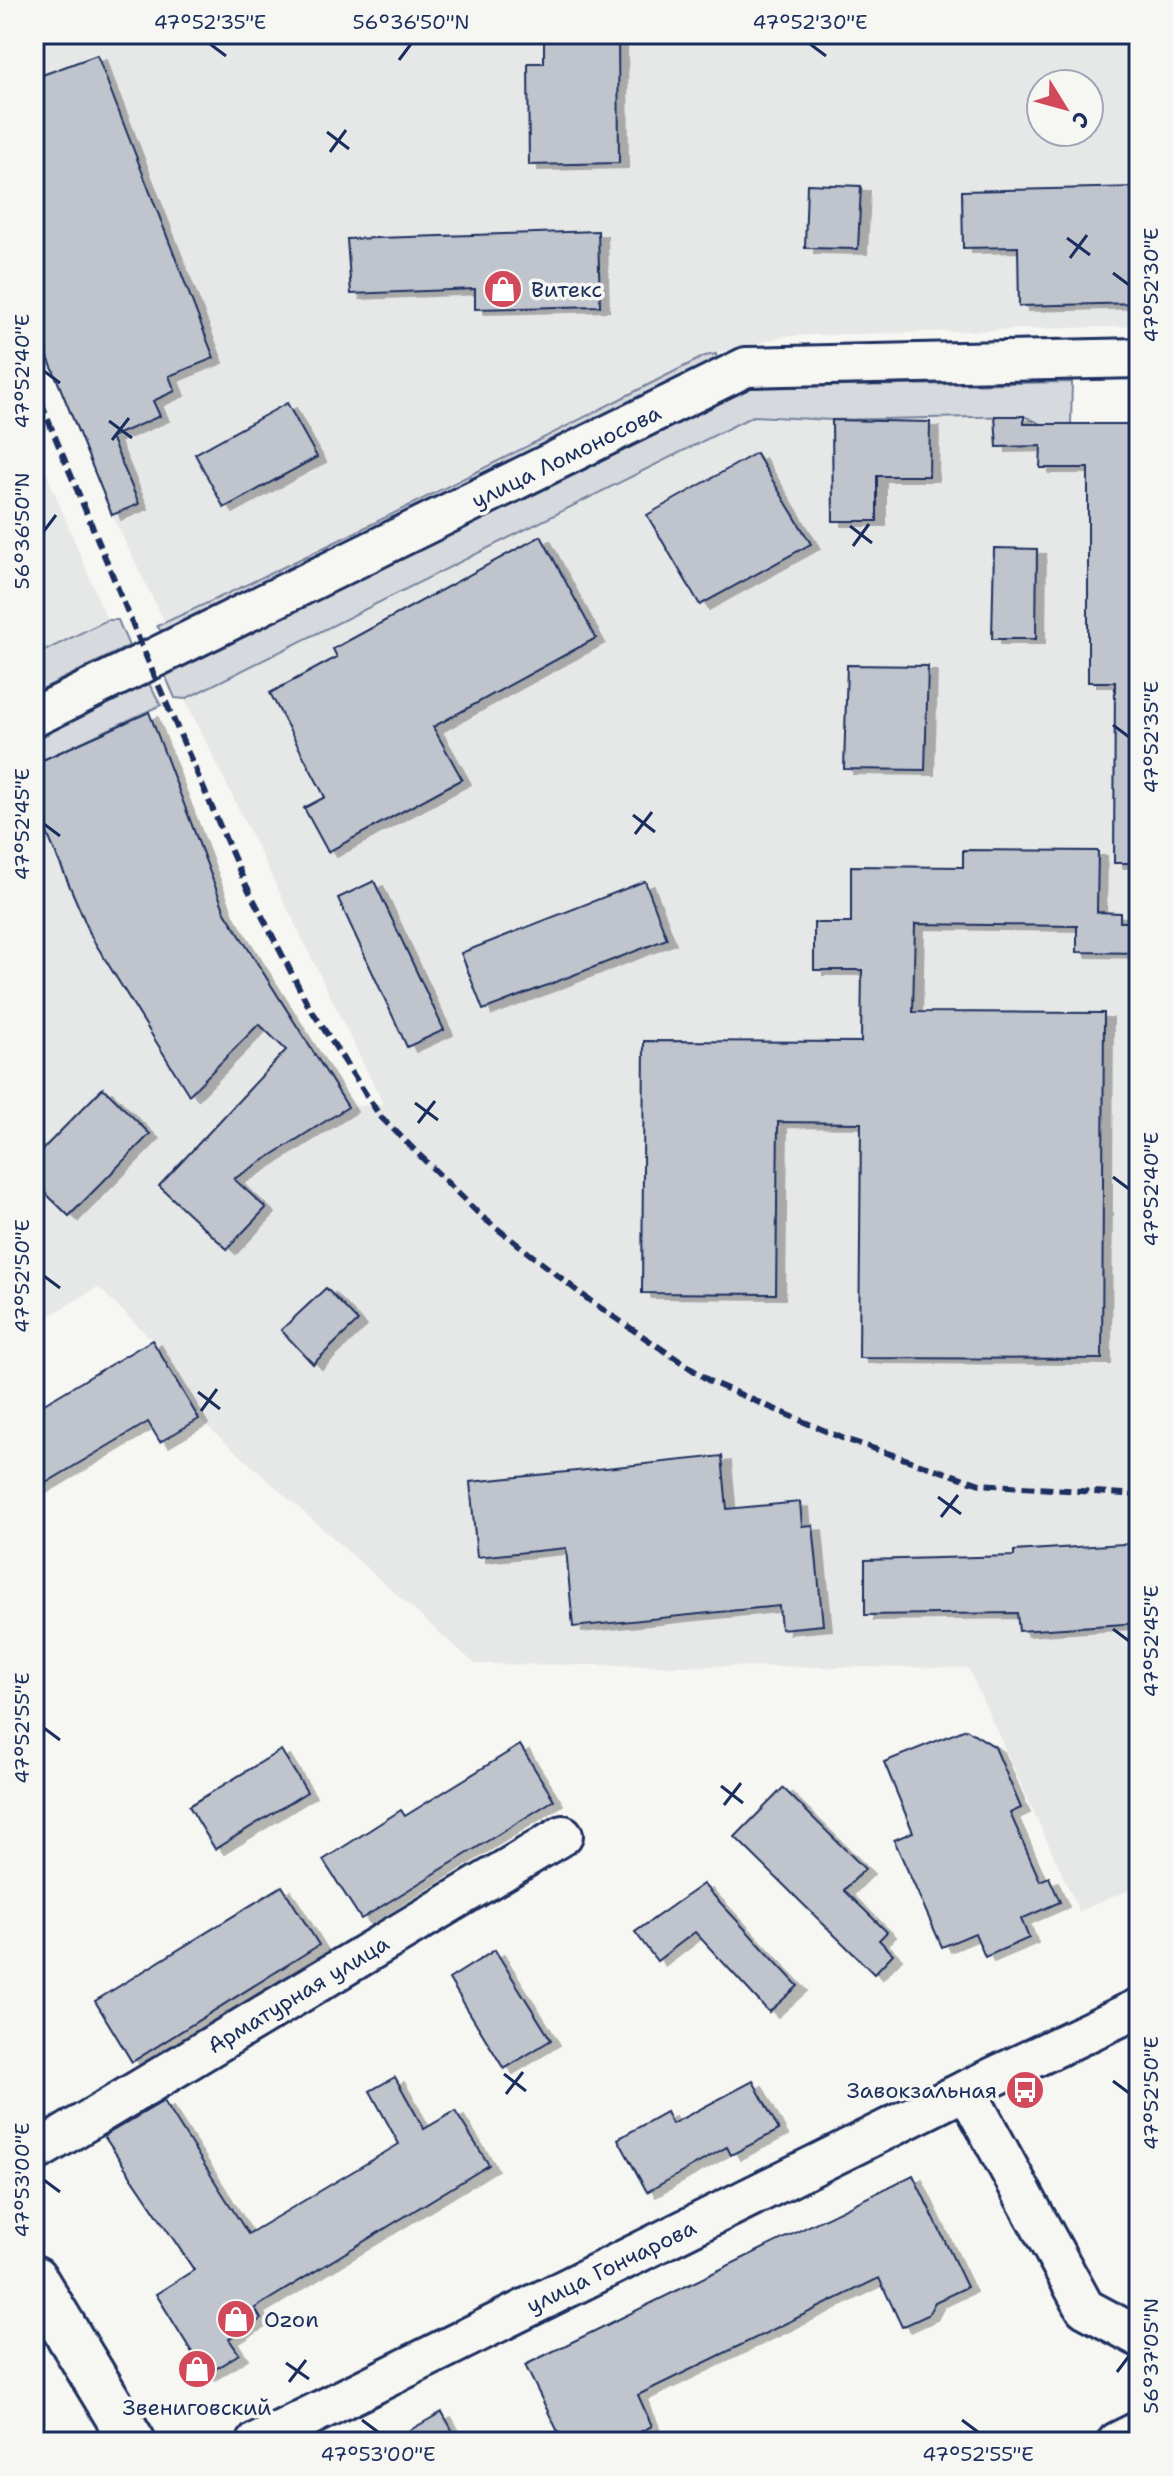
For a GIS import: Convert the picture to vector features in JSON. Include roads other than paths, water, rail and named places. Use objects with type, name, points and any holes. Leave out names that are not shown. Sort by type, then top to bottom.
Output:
[{"type":"main road","points":[[34,2278],[133,2442]]},
{"type":"street","name":"улица Ломоносова","points":[[34,717],[746,367],[1139,358]]},
{"type":"street","name":"Арматурная улица","points":[[34,2153],[563,1835]]},
{"type":"street","name":"улица Гончарова","points":[[257,2442],[966,2090],[1139,2008]]},
{"type":"street","points":[[966,2090],[1085,2308],[1139,2337]]},
{"type":"street","points":[[1117,2442],[1139,2431]]},
{"type":"railway","points":[[34,386],[148,661],[244,881],[307,1003],[380,1116],[481,1216],[593,1303],[711,1382],[842,1438],[980,1484],[1139,1495]]},
{"type":"place","name":"Витекс","points":[[503,289]]},
{"type":"place","name":"Завокзальная","points":[[1025,2090]]},
{"type":"place","name":"Ozon","points":[[236,2319]]},
{"type":"place","name":"Звениговский","points":[[197,2369]]}]
